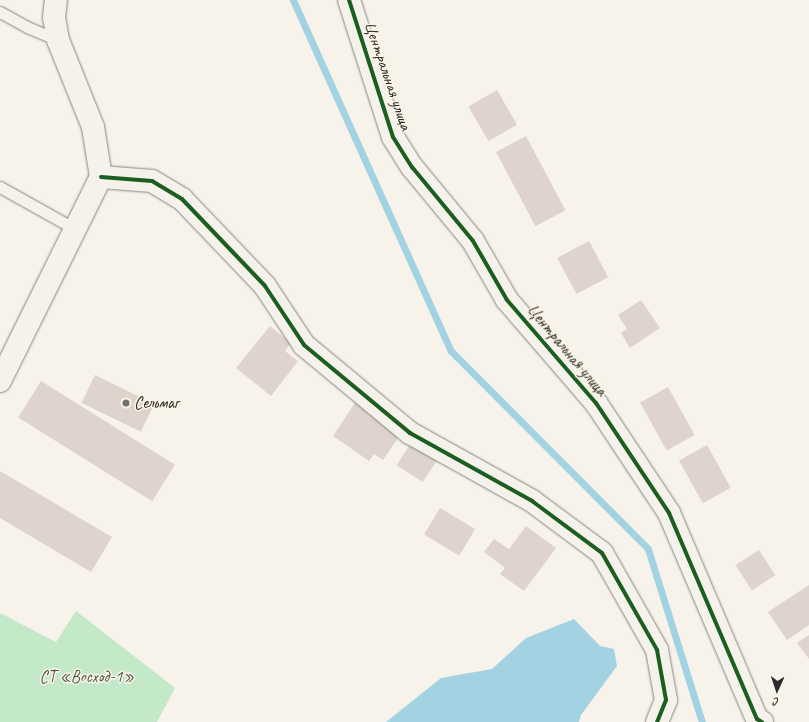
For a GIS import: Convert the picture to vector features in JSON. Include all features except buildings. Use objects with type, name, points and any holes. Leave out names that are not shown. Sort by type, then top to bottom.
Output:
[{"type":"street","points":[[0,381],[100,177],[93,127],[58,40],[54,18],[56,0]]},
{"type":"street","name":"Центральная улица","points":[[349,0],[393,137],[412,167],[473,241],[507,300],[596,403],[669,513],[757,719],[762,722]]},
{"type":"street","points":[[100,177],[152,181],[182,199],[265,286],[304,345],[410,433],[532,501],[602,552],[657,650],[666,700],[657,722]]},
{"type":"lane","points":[[0,12],[27,27],[58,40]]},
{"type":"lane","points":[[0,187],[75,229]]},
{"type":"green space","name":"СТ «Восход-1»","points":[[76,611],[175,688],[157,722],[0,722],[0,613],[56,642]]},
{"type":"water","points":[[574,619],[600,646],[614,649],[617,666],[581,715],[579,722],[386,722],[441,678],[492,669],[526,638]]},
{"type":"waterway","points":[[293,0],[451,351],[648,549],[702,722]]},
{"type":"cycle path","points":[[349,0],[393,137],[412,167],[473,241],[507,300],[596,403],[669,513],[757,719],[762,722]]},
{"type":"cycle path","points":[[101,177],[152,181],[182,199],[265,286],[304,345],[410,433],[532,501],[602,553],[657,650],[666,700],[657,722]]},
{"type":"place","name":"Сельмаг","points":[[126,403]]}]
